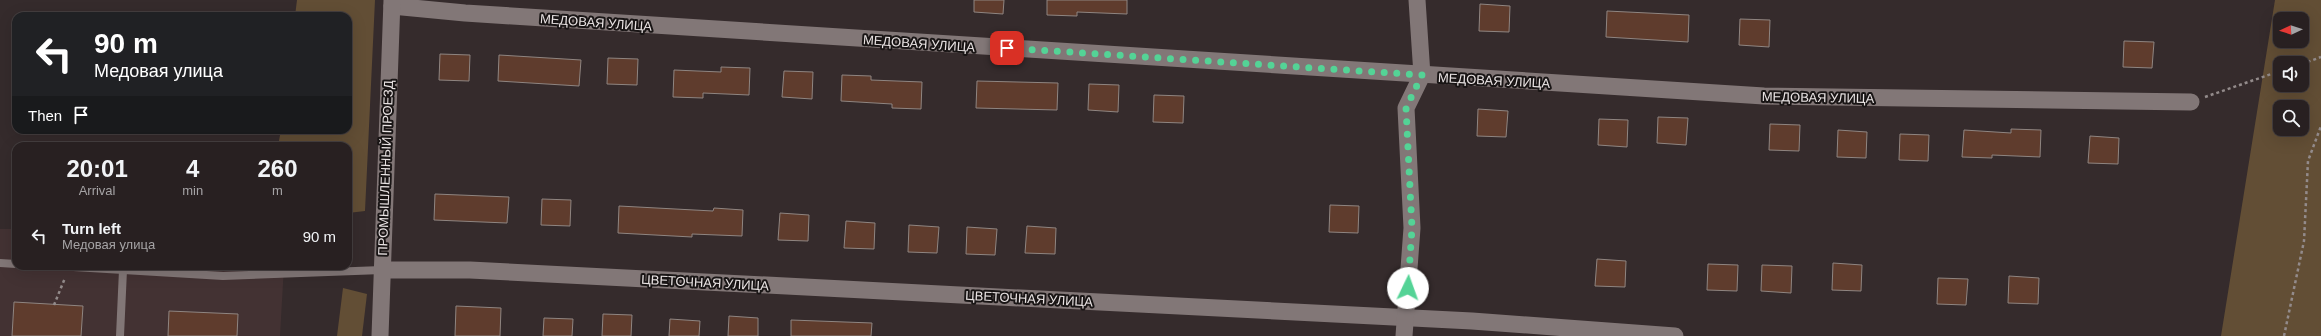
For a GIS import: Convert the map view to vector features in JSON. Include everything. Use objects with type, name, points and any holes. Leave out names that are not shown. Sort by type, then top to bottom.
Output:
[{"type":"street","points":[[1404,336],[1407,318],[1412,228],[1406,108],[1422,75],[1417,0]]},
{"type":"street","name":"МЕДОВАЯ УЛИЦА","points":[[392,3],[465,13],[1764,96],[2191,102]]},
{"type":"street","name":"ПРОМЫШЛЕННЫЙ ПРОЕЗД","points":[[380,336],[392,3]]},
{"type":"street","name":"ЦВЕТОЧНАЯ УЛИЦА","points":[[382,270],[478,271],[1407,318],[1675,336]]},
{"type":"lane","points":[[0,263],[12,264]]},
{"type":"lane","points":[[120,336],[123,270],[223,276],[382,270]]},
{"type":"path","points":[[2309,61],[2321,57]]},
{"type":"path","points":[[2191,102],[2273,73]]},
{"type":"path","points":[[2284,336],[2304,241],[2308,161],[2321,126]]},
{"type":"path","points":[[54,304],[67,275]]},
{"type":"shaded area","points":[[297,0],[375,0],[365,211],[352,213],[352,142],[279,142],[280,134],[352,134],[352,12],[296,12]]},
{"type":"shaded area","points":[[2275,0],[2321,0],[2321,336],[2221,336],[2273,12],[2273,48],[2309,48],[2309,12],[2273,12]]},
{"type":"shaded area","points":[[0,229],[12,229],[12,270],[284,270],[280,336],[0,336]]},
{"type":"shaded area","points":[[343,288],[367,294],[362,336],[337,336]]},
{"type":"building","points":[[974,0],[1004,0],[1003,14],[974,12]]},
{"type":"building","points":[[1047,0],[1127,0],[1127,14],[1077,12],[1077,16],[1047,15]]},
{"type":"building","points":[[1480,4],[1510,6],[1509,32],[1479,31]]},
{"type":"building","points":[[1607,11],[1689,15],[1688,42],[1606,37]]},
{"type":"building","points":[[1740,19],[1770,20],[1769,47],[1739,45]]},
{"type":"building","points":[[2124,41],[2154,42],[2152,68],[2123,67]]},
{"type":"building","points":[[440,54],[470,55],[469,81],[439,80]]},
{"type":"building","points":[[499,55],[581,60],[579,86],[498,81]]},
{"type":"building","points":[[608,58],[638,59],[637,85],[607,84]]},
{"type":"building","points":[[721,67],[750,68],[749,95],[703,93],[703,98],[673,97],[674,70],[721,72]]},
{"type":"building","points":[[784,71],[813,72],[812,99],[782,97]]},
{"type":"building","points":[[842,75],[871,76],[871,80],[922,82],[921,109],[892,108],[892,104],[841,101]]},
{"type":"building","points":[[977,81],[1058,83],[1057,110],[976,108]]},
{"type":"building","points":[[1089,84],[1119,85],[1118,112],[1088,110]]},
{"type":"building","points":[[1154,95],[1184,96],[1183,123],[1153,122]]},
{"type":"building","points":[[1478,109],[1508,111],[1506,137],[1477,136]]},
{"type":"building","points":[[1658,117],[1688,118],[1686,145],[1657,143]]},
{"type":"building","points":[[1599,119],[1628,120],[1627,147],[1598,145]]},
{"type":"building","points":[[1770,124],[1800,125],[1799,151],[1769,150]]},
{"type":"building","points":[[2011,129],[2041,130],[2040,157],[1992,155],[1992,158],[1962,157],[1964,130],[2011,133]]},
{"type":"building","points":[[1838,130],[1867,132],[1866,158],[1837,157]]},
{"type":"building","points":[[1900,134],[1929,135],[1928,161],[1899,160]]},
{"type":"building","points":[[2090,136],[2119,138],[2118,164],[2088,163]]},
{"type":"building","points":[[435,194],[509,197],[507,223],[434,220]]},
{"type":"building","points":[[542,199],[571,200],[570,226],[541,225]]},
{"type":"building","points":[[1330,205],[1359,206],[1358,233],[1329,232]]},
{"type":"building","points":[[619,206],[713,211],[714,208],[743,210],[742,236],[692,234],[692,237],[618,233]]},
{"type":"building","points":[[780,213],[809,215],[808,241],[778,240]]},
{"type":"building","points":[[846,221],[875,223],[874,249],[844,248]]},
{"type":"building","points":[[909,225],[939,227],[937,253],[908,252]]},
{"type":"building","points":[[1027,226],[1056,228],[1055,254],[1025,253]]},
{"type":"building","points":[[967,227],[997,229],[995,255],[966,254]]},
{"type":"building","points":[[1597,259],[1626,261],[1625,287],[1595,286]]},
{"type":"building","points":[[1833,263],[1862,265],[1861,291],[1832,290]]},
{"type":"building","points":[[1708,264],[1738,265],[1737,291],[1707,290]]},
{"type":"building","points":[[1762,265],[1792,266],[1791,293],[1761,291]]},
{"type":"building","points":[[2009,276],[2039,278],[2038,304],[2008,303]]},
{"type":"building","points":[[1938,278],[1968,279],[1966,305],[1937,304]]},
{"type":"building","points":[[14,302],[83,306],[81,336],[12,336]]},
{"type":"building","points":[[456,306],[501,308],[500,336],[455,336]]},
{"type":"building","points":[[169,311],[238,314],[237,336],[168,336]]},
{"type":"building","points":[[603,314],[632,315],[631,336],[602,336]]},
{"type":"building","points":[[729,316],[758,318],[758,336],[728,336]]},
{"type":"building","points":[[544,318],[573,319],[572,336],[543,336]]},
{"type":"building","points":[[670,319],[700,321],[699,336],[669,336]]},
{"type":"building","points":[[791,320],[872,323],[871,336],[791,336]]},
{"type":"route","points":[[1007,48],[1422,75],[1406,108],[1412,228],[1408,288]]}]
